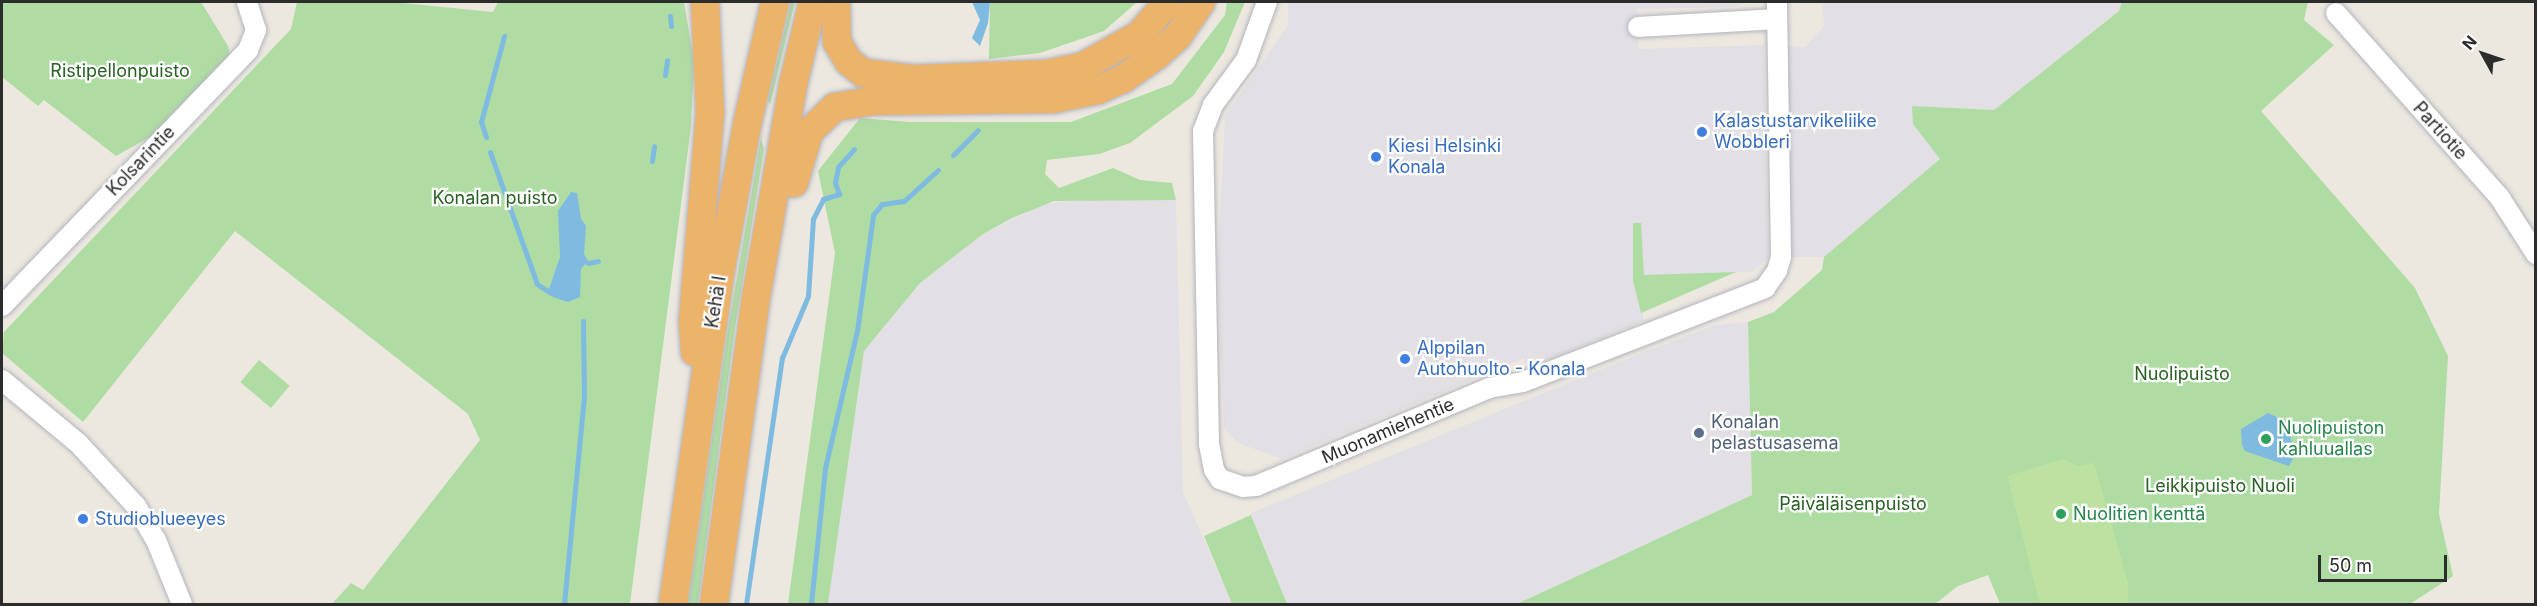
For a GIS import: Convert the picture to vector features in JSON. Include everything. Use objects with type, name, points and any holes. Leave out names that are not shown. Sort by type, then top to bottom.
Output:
[{"type":"highway","points":[[698,409],[693,320],[710,112],[705,2]]},
{"type":"highway","name":"Kehä I","points":[[672,604],[698,409],[748,120],[775,2]]},
{"type":"highway","points":[[714,604],[757,292],[793,85],[813,2]]},
{"type":"highway","points":[[836,2],[837,42],[849,62],[863,73],[913,79],[1047,74],[1084,66],[1139,34],[1168,2]]},
{"type":"highway","points":[[757,292],[785,237],[802,147],[813,126],[829,111],[855,102],[1004,102],[1053,99],[1098,90],[1123,79],[1157,55],[1178,36],[1201,2]]},
{"type":"street","name":"Muonamiehentie","points":[[1268,2],[1246,60],[1213,105],[1203,131],[1209,444],[1214,470],[1220,479],[1243,487],[1256,486],[1489,388],[1523,382],[1765,288],[1777,271],[1781,257],[1777,10]]},
{"type":"street","name":"Kolsarintie","points":[[2,306],[248,50],[256,30],[249,3]]},
{"type":"street","points":[[1638,27],[1777,10]]},
{"type":"street","name":"Partiotie","points":[[2336,13],[2500,198],[2529,226],[2535,254]]},
{"type":"street","points":[[2,380],[78,443],[136,506],[156,540],[182,604]]},
{"type":"shaded area","points":[[1288,2],[1749,2],[1732,7],[1637,9],[1638,49],[1764,45],[1768,258],[1752,272],[1644,275],[1643,321],[1528,368],[1524,358],[1282,459],[1238,443],[1224,428],[1218,262],[1225,116],[1288,25]]},
{"type":"shaded area","points":[[1822,2],[2122,2],[2122,8],[1994,110],[1913,106],[1913,124],[1941,159],[1824,257],[1785,257],[1785,46],[1805,47],[1824,26]]},
{"type":"shaded area","points":[[1077,199],[1176,200],[1183,492],[1232,604],[828,604],[864,351],[920,283],[983,234],[1042,205]]},
{"type":"shaded area","points":[[1748,322],[1752,495],[1517,604],[1287,604],[1251,513],[1644,352],[1716,325]]},
{"type":"green space","name":"Ristipellonpuisto","points":[[2,2],[201,2],[228,46],[230,55],[159,132],[116,156],[44,100],[38,106],[2,77]]},
{"type":"green space","name":"Konalan puisto","points":[[297,2],[393,2],[493,12],[498,2],[684,2],[694,61],[691,126],[630,604],[332,604],[351,583],[363,590],[480,440],[468,414],[235,231],[83,422],[2,353],[4,332],[291,29]]},
{"type":"green space","points":[[791,2],[795,2],[770,105],[768,100]]},
{"type":"green space","points":[[990,2],[1137,2],[1104,31],[1040,53],[989,59]]},
{"type":"green space","points":[[1227,2],[1245,2],[1224,52],[1193,96],[1130,143],[1099,154],[1047,160],[1045,174],[1059,188],[1113,168],[1140,180],[1172,183],[1176,200],[1054,201],[1012,218],[983,234],[920,283],[864,351],[828,604],[788,604],[835,253],[818,171],[860,118],[909,122],[1071,122],[1172,84],[1225,15]]},
{"type":"green space","name":"Nuolipuisto","points":[[2122,2],[2308,2],[2304,20],[2334,45],[2261,111],[2415,288],[2448,356],[2439,514],[2453,576],[2410,604],[2000,604],[1988,575],[1958,586],[1935,604],[1517,604],[1752,495],[1748,322],[1774,312],[1822,270],[1824,257],[1940,159],[1913,124],[1912,106],[1994,110],[2119,11]]},
{"type":"green space","points":[[761,138],[764,149],[735,328],[698,604],[688,604],[728,329]]},
{"type":"green space","points":[[1633,223],[1641,223],[1644,275],[1736,272],[1641,313],[1633,281]]},
{"type":"green space","points":[[259,360],[290,386],[271,408],[240,382]]},
{"type":"green space","name":"Nuolitien kenttä","points":[[2064,459],[2077,466],[2094,463],[2128,583],[2128,604],[2040,604],[2007,476]]},
{"type":"green space","points":[[1251,515],[1287,604],[1232,604],[1204,536]]},
{"type":"water","points":[[972,2],[990,2],[988,23],[980,46],[972,38],[980,20]]},
{"type":"water","points":[[571,192],[577,193],[581,219],[586,226],[584,254],[588,261],[581,269],[580,297],[568,302],[553,297],[549,289],[560,257],[558,211]]},
{"type":"water","name":"Nuolipuiston kahluuallas","points":[[2268,413],[2287,422],[2295,455],[2289,466],[2245,451],[2242,445],[2241,429]]},
{"type":"waterway","points":[[670,16],[671,26]]},
{"type":"waterway","points":[[486,137],[481,122],[504,36]]},
{"type":"waterway","points":[[665,75],[667,60]]},
{"type":"waterway","points":[[953,155],[978,130]]},
{"type":"waterway","points":[[652,161],[654,146]]},
{"type":"waterway","points":[[746,604],[782,358],[808,296],[813,219],[823,199],[839,194],[835,183],[838,167],[854,149]]},
{"type":"waterway","points":[[490,152],[537,284],[551,293]]},
{"type":"waterway","points":[[811,604],[825,468],[857,331],[873,215],[882,204],[904,201],[938,170]]},
{"type":"waterway","points":[[588,263],[598,261]]},
{"type":"waterway","points":[[564,604],[584,395],[583,321]]},
{"type":"place","name":"Kalastustarvikeliike Wobbleri","points":[[1702,132]]},
{"type":"place","name":"Kiesi Helsinki Konala","points":[[1376,157]]},
{"type":"place","name":"Alppilan Autohuolto - Konala","points":[[1405,359]]},
{"type":"place","name":"Konalan pelastusasema","points":[[1699,433]]},
{"type":"place","name":"Nuolipuiston kahluuallas","points":[[2266,439]]},
{"type":"place","name":"Nuolitien kenttä","points":[[2061,514]]},
{"type":"place","name":"Studioblueeyes","points":[[83,519]]},
{"type":"park label","name":"Leikkipuisto Nuoli","points":[[2220,486]]},
{"type":"park label","name":"Päiväläisenpuisto","points":[[1853,504]]}]
